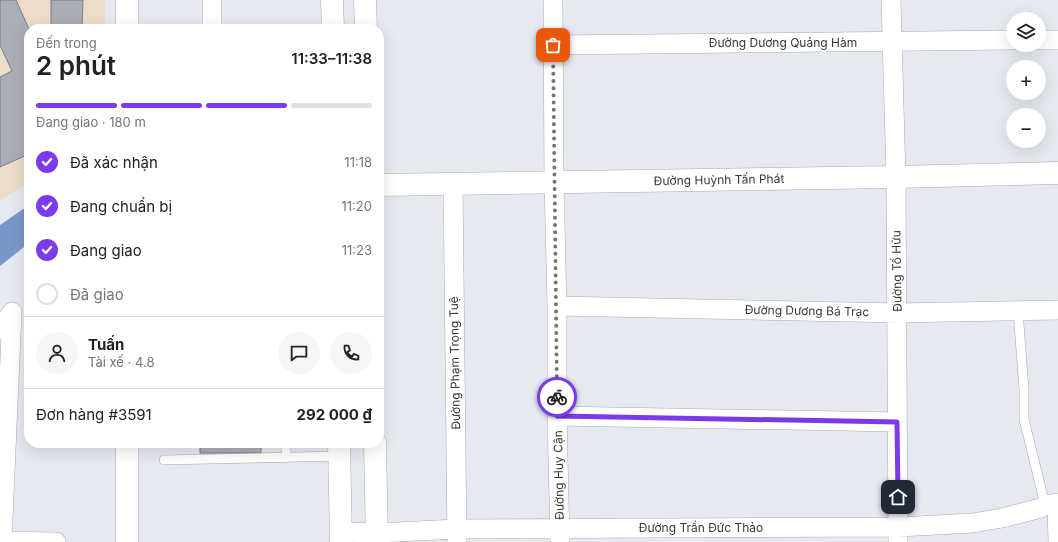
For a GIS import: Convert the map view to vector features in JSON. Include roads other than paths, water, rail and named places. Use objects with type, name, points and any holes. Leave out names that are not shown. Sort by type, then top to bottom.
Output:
[{"type":"street","points":[[127,0],[127,24]]},
{"type":"street","points":[[212,0],[212,24]]},
{"type":"street","points":[[332,0],[333,24]]},
{"type":"street","points":[[365,0],[366,24]]},
{"type":"street","name":"Đường Huy Cận","points":[[553,0],[557,416],[560,536]]},
{"type":"street","name":"Đường Tố Hữu","points":[[892,0],[898,313],[898,534]]},
{"type":"street","name":"Đường Dương Quảng Hàm","points":[[553,45],[893,43],[1006,40]]},
{"type":"street","points":[[1046,40],[1058,40]]},
{"type":"street","name":"Đường Huỳnh Tấn Phát","points":[[384,185],[1058,173]]},
{"type":"street","name":"Đường Phạm Trọng Tuệ","points":[[453,183],[457,535]]},
{"type":"street","name":"Đường Dương Bá Trạc","points":[[557,306],[898,313],[1058,310]]},
{"type":"street","points":[[0,330],[12,312],[1,541],[56,542]]},
{"type":"street","points":[[557,416],[897,422]]},
{"type":"street","points":[[127,448],[127,542]]},
{"type":"street","points":[[375,448],[377,537]]},
{"type":"street","points":[[340,450],[341,537]]},
{"type":"street","points":[[1053,504],[1058,542]]},
{"type":"street","name":"Đường Trần Đức Thảo","points":[[341,537],[457,535],[560,536],[898,534],[1002,518],[1053,504]]},
{"type":"lane","points":[[1018,311],[1024,390],[1024,419],[1053,504]]},
{"type":"lane","points":[[286,448],[286,458]]},
{"type":"lane","points":[[164,460],[286,458],[340,450]]},
{"type":"water","points":[[24,208],[24,247],[0,266],[0,225]]}]
